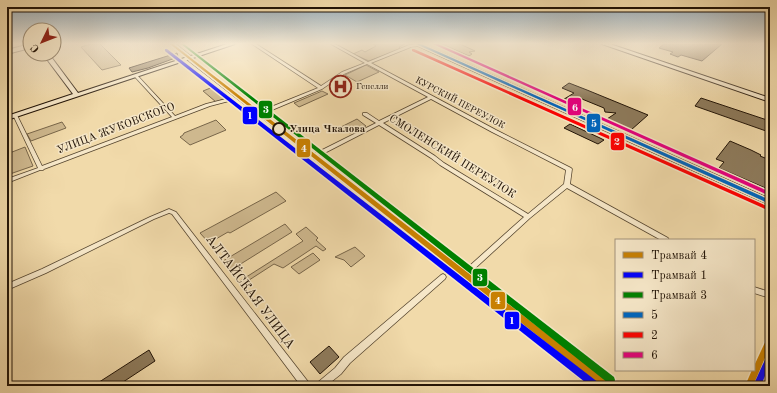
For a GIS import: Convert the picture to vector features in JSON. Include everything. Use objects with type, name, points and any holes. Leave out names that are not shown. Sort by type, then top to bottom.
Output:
[{"type":"street","points":[[53,62],[78,95]]},
{"type":"street","points":[[7,118],[178,62]]},
{"type":"street","points":[[192,62],[232,99],[594,386]]},
{"type":"street","points":[[281,62],[321,88]]},
{"type":"street","points":[[457,62],[770,202]]},
{"type":"street","points":[[658,62],[770,100]]},
{"type":"street","points":[[263,112],[321,88],[343,73],[368,63]]},
{"type":"street","name":"КУРСКИЙ ПЕРЕУЛОК","points":[[368,63],[511,140],[569,169],[567,186]]},
{"type":"street","points":[[136,76],[175,118]]},
{"type":"street","points":[[308,159],[431,97]]},
{"type":"street","name":"УЛИЦА ЖУКОВСКОГО","points":[[7,181],[208,105],[232,99]]},
{"type":"street","name":"СМОЛЕНСКИЙ ПЕРЕУЛОК","points":[[365,114],[528,217]]},
{"type":"street","points":[[15,115],[41,168]]},
{"type":"street","points":[[468,271],[528,217],[567,186],[664,239]]},
{"type":"street","name":"АЛТАЙСКАЯ УЛИЦА","points":[[7,287],[44,271],[152,218],[169,212],[174,213],[306,386]]},
{"type":"street","points":[[320,386],[338,371],[347,360],[443,277]]},
{"type":"street","points":[[755,290],[770,295]]},
{"type":"shaded area","points":[[95,62],[118,62],[121,65],[102,70]]},
{"type":"shaded area","points":[[366,65],[379,72],[357,82],[345,75]]},
{"type":"shaded area","points":[[213,87],[226,98],[216,102],[203,91]]},
{"type":"shaded area","points":[[322,91],[328,94],[299,107],[294,103]]},
{"type":"shaded area","points":[[357,119],[366,126],[350,133],[341,127]]},
{"type":"shaded area","points":[[216,120],[226,130],[190,145],[180,137],[184,133]]},
{"type":"shaded area","points":[[62,122],[66,128],[31,141],[27,134]]},
{"type":"shaded area","points":[[25,147],[33,166],[7,175],[7,154]]},
{"type":"shaded area","points":[[276,192],[286,201],[230,233],[228,232],[209,243],[200,233]]},
{"type":"shaded area","points":[[285,224],[292,232],[231,270],[223,261]]},
{"type":"shaded area","points":[[306,227],[318,238],[316,240],[326,249],[323,251],[316,246],[283,268],[274,264],[243,284],[240,281],[303,241],[296,234]]},
{"type":"shaded area","points":[[355,247],[365,256],[351,267],[344,260],[335,257]]},
{"type":"shaded area","points":[[313,253],[320,260],[299,274],[291,267]]},
{"type":"building","points":[[147,62],[163,62],[132,72],[129,68]]},
{"type":"building","points":[[569,83],[648,115],[631,130],[607,119],[616,113],[605,112],[604,108],[582,99],[573,105],[561,101],[574,93],[562,88]]},
{"type":"building","points":[[701,98],[770,121],[770,124],[766,131],[695,106]]},
{"type":"building","points":[[570,124],[604,140],[598,144],[564,128]]},
{"type":"building","points":[[730,141],[770,160],[770,190],[719,168],[724,162],[716,159]]},
{"type":"building","points":[[329,346],[339,357],[320,374],[310,362]]},
{"type":"building","points":[[149,350],[155,361],[117,386],[93,386]]},
{"type":"tram line","name":"1","points":[[182,62],[596,386]]},
{"type":"tram line","name":"4","points":[[194,62],[607,386]]},
{"type":"tram line","name":"3","points":[[205,62],[611,380]]},
{"type":"tram line","name":"4","points":[[749,386],[770,338]]},
{"type":"tram line","name":"1","points":[[757,386],[770,355]]},
{"type":"transit line","name":"2","points":[[441,62],[767,208]]},
{"type":"transit line","name":"5","points":[[458,62],[770,202]]},
{"type":"transit line","name":"6","points":[[475,62],[770,194]]},
{"type":"place","name":"Генелли","points":[[341,86]]},
{"type":"place","name":"Улица Чкалова","points":[[279,129]]}]
